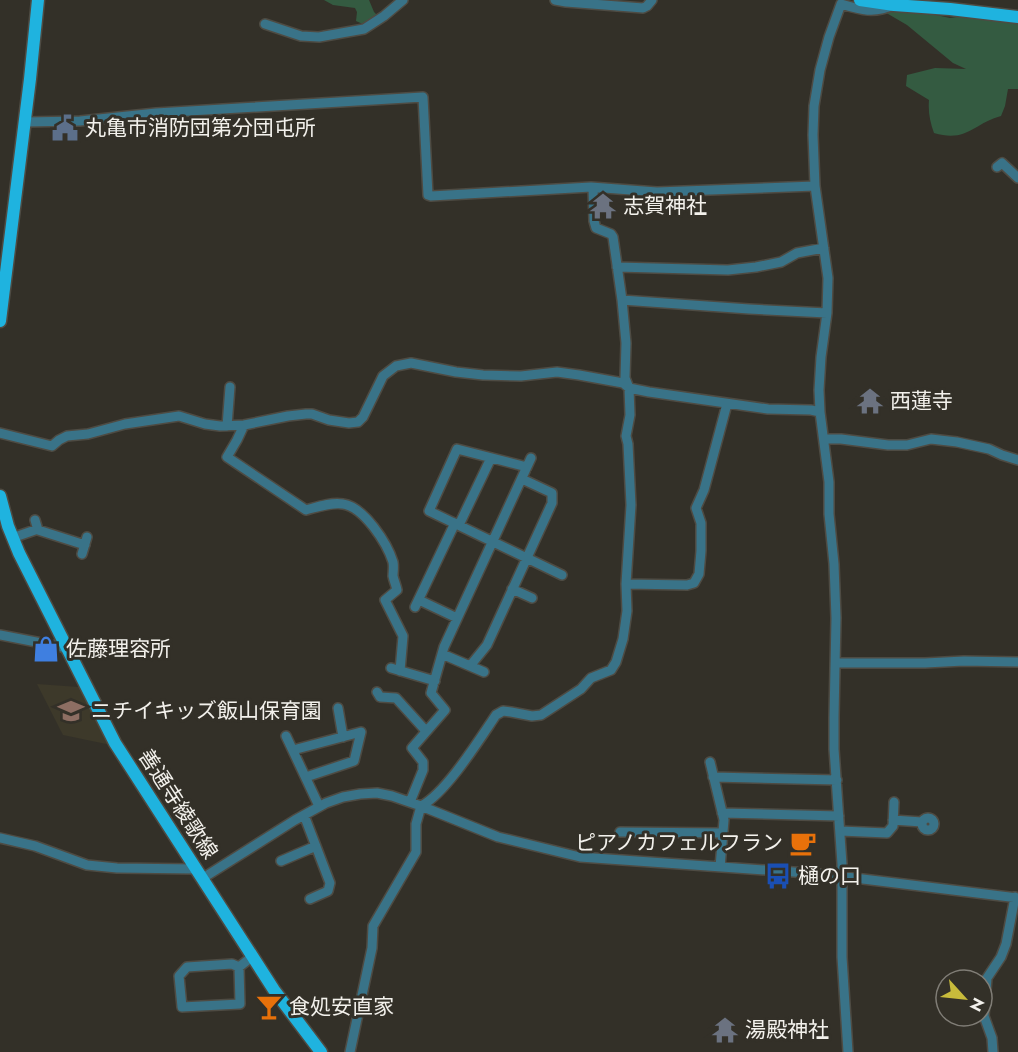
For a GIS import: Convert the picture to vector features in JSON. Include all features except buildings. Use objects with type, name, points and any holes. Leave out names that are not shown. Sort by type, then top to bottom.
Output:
[{"type":"main road","points":[[0,321],[38,0]]},
{"type":"main road","points":[[860,0],[894,5],[944,4],[1018,17]]},
{"type":"main road","name":"善通寺綾歌線","points":[[0,496],[12,538],[19,553],[116,743],[274,990],[321,1052]]},
{"type":"street","points":[[265,24],[301,36],[318,37],[364,29],[403,0]]},
{"type":"street","points":[[555,0],[643,8],[648,6],[652,0]]},
{"type":"street","points":[[848,1052],[842,957],[842,876],[834,717],[834,564],[829,482],[819,390],[827,313],[828,278],[815,186],[814,106],[820,70],[838,2],[864,10],[880,11],[894,5]]},
{"type":"street","points":[[25,122],[91,120],[156,113],[423,97],[428,195],[593,188],[657,192],[815,186]]},
{"type":"street","points":[[997,167],[1002,163],[1018,178]]},
{"type":"street","points":[[350,1052],[372,948],[373,926],[416,852],[416,824],[421,806],[429,802],[454,775],[496,715],[503,711],[532,716],[542,715],[581,689],[591,678],[611,670],[623,639],[627,611],[626,584],[631,505],[626,436],[630,415],[629,388],[625,378],[626,343],[613,237],[596,228],[593,188]]},
{"type":"street","points":[[617,267],[728,270],[781,262],[797,252],[824,248]]},
{"type":"street","points":[[622,300],[827,313]]},
{"type":"street","points":[[0,433],[52,446],[67,436],[88,434],[160,418],[179,417],[205,424],[227,426],[312,414],[329,420],[358,422],[363,417],[383,376],[396,366],[411,363],[483,375],[521,376],[556,372],[623,383],[629,388],[727,404],[820,412]]},
{"type":"street","points":[[227,426],[230,387]]},
{"type":"street","points":[[626,584],[687,585],[694,583],[699,574],[700,523],[696,508],[704,490],[727,404]]},
{"type":"street","points":[[244,425],[225,460],[267,480],[298,501],[306,510],[343,504],[358,510],[372,520],[384,545],[391,551],[393,576],[397,590],[385,600],[403,636],[395,670],[435,681]]},
{"type":"street","points":[[824,439],[888,445],[907,445],[931,439],[989,449],[1018,460]]},
{"type":"street","points":[[410,802],[423,770],[423,762],[411,748],[445,710],[431,693],[442,654],[493,541],[529,463],[491,458],[457,449],[429,511],[493,541],[562,575]]},
{"type":"street","points":[[458,618],[417,604],[491,458]]},
{"type":"street","points":[[470,666],[487,645],[552,503],[552,494],[522,479]]},
{"type":"street","points":[[12,538],[36,525],[84,545]]},
{"type":"street","points":[[512,589],[532,598]]},
{"type":"street","points":[[0,635],[67,648]]},
{"type":"street","points":[[442,654],[484,672]]},
{"type":"street","points":[[835,663],[1018,662]]},
{"type":"street","points":[[377,692],[380,697],[396,698],[426,731]]},
{"type":"street","points":[[338,708],[343,737]]},
{"type":"street","points":[[293,750],[361,732],[354,761],[306,777]]},
{"type":"street","points":[[286,736],[319,806]]},
{"type":"street","points":[[710,762],[724,820],[720,867]]},
{"type":"street","points":[[713,777],[837,780]]},
{"type":"street","points":[[0,838],[35,846],[87,865],[200,873],[319,806],[343,796],[377,794],[410,802],[498,837],[580,857],[790,871],[1017,897],[1006,944],[1001,957],[987,978],[984,1016],[992,1038],[993,1052]]},
{"type":"street","points":[[840,831],[887,833],[893,826],[894,802]]},
{"type":"street","points":[[722,813],[839,816]]},
{"type":"street","points":[[304,815],[330,883],[328,891],[310,899]]},
{"type":"street","points":[[893,820],[922,822]]},
{"type":"street","points":[[620,832],[723,833]]},
{"type":"street","points":[[281,861],[316,846]]},
{"type":"street","points":[[239,967],[253,956]]},
{"type":"street","points":[[232,964],[239,967],[240,1004],[182,1007],[179,976],[187,967],[232,964]]},
{"type":"shaded area","name":"ニチイキッズ飯山保育園","points":[[37,684],[79,687],[111,745],[63,735]]},
{"type":"green space","points":[[324,0],[369,0],[374,12],[380,18],[367,26],[356,21],[355,8],[333,5]]},
{"type":"green space","points":[[883,11],[922,12],[950,18],[964,16],[1018,21],[1018,89],[1008,89],[1001,116],[963,134],[955,136],[934,133],[929,100],[906,86],[907,75],[935,68],[966,69],[953,63],[907,25]]},
{"type":"place","name":"丸亀市消防団第分団屯所","points":[[65,128]]},
{"type":"place","name":"志賀神社","points":[[603,206]]},
{"type":"place","name":"西蓮寺","points":[[870,401]]},
{"type":"place","name":"佐藤理容所","points":[[46,649]]},
{"type":"place","name":"ニチイキッズ飯山保育園","points":[[71,711]]},
{"type":"place","name":"ピアノカフェルフラン","points":[[803,843]]},
{"type":"place","name":"樋の口","points":[[778,876]]},
{"type":"place","name":"食処安直家","points":[[269,1007]]},
{"type":"place","name":"湯殿神社","points":[[725,1030]]}]
